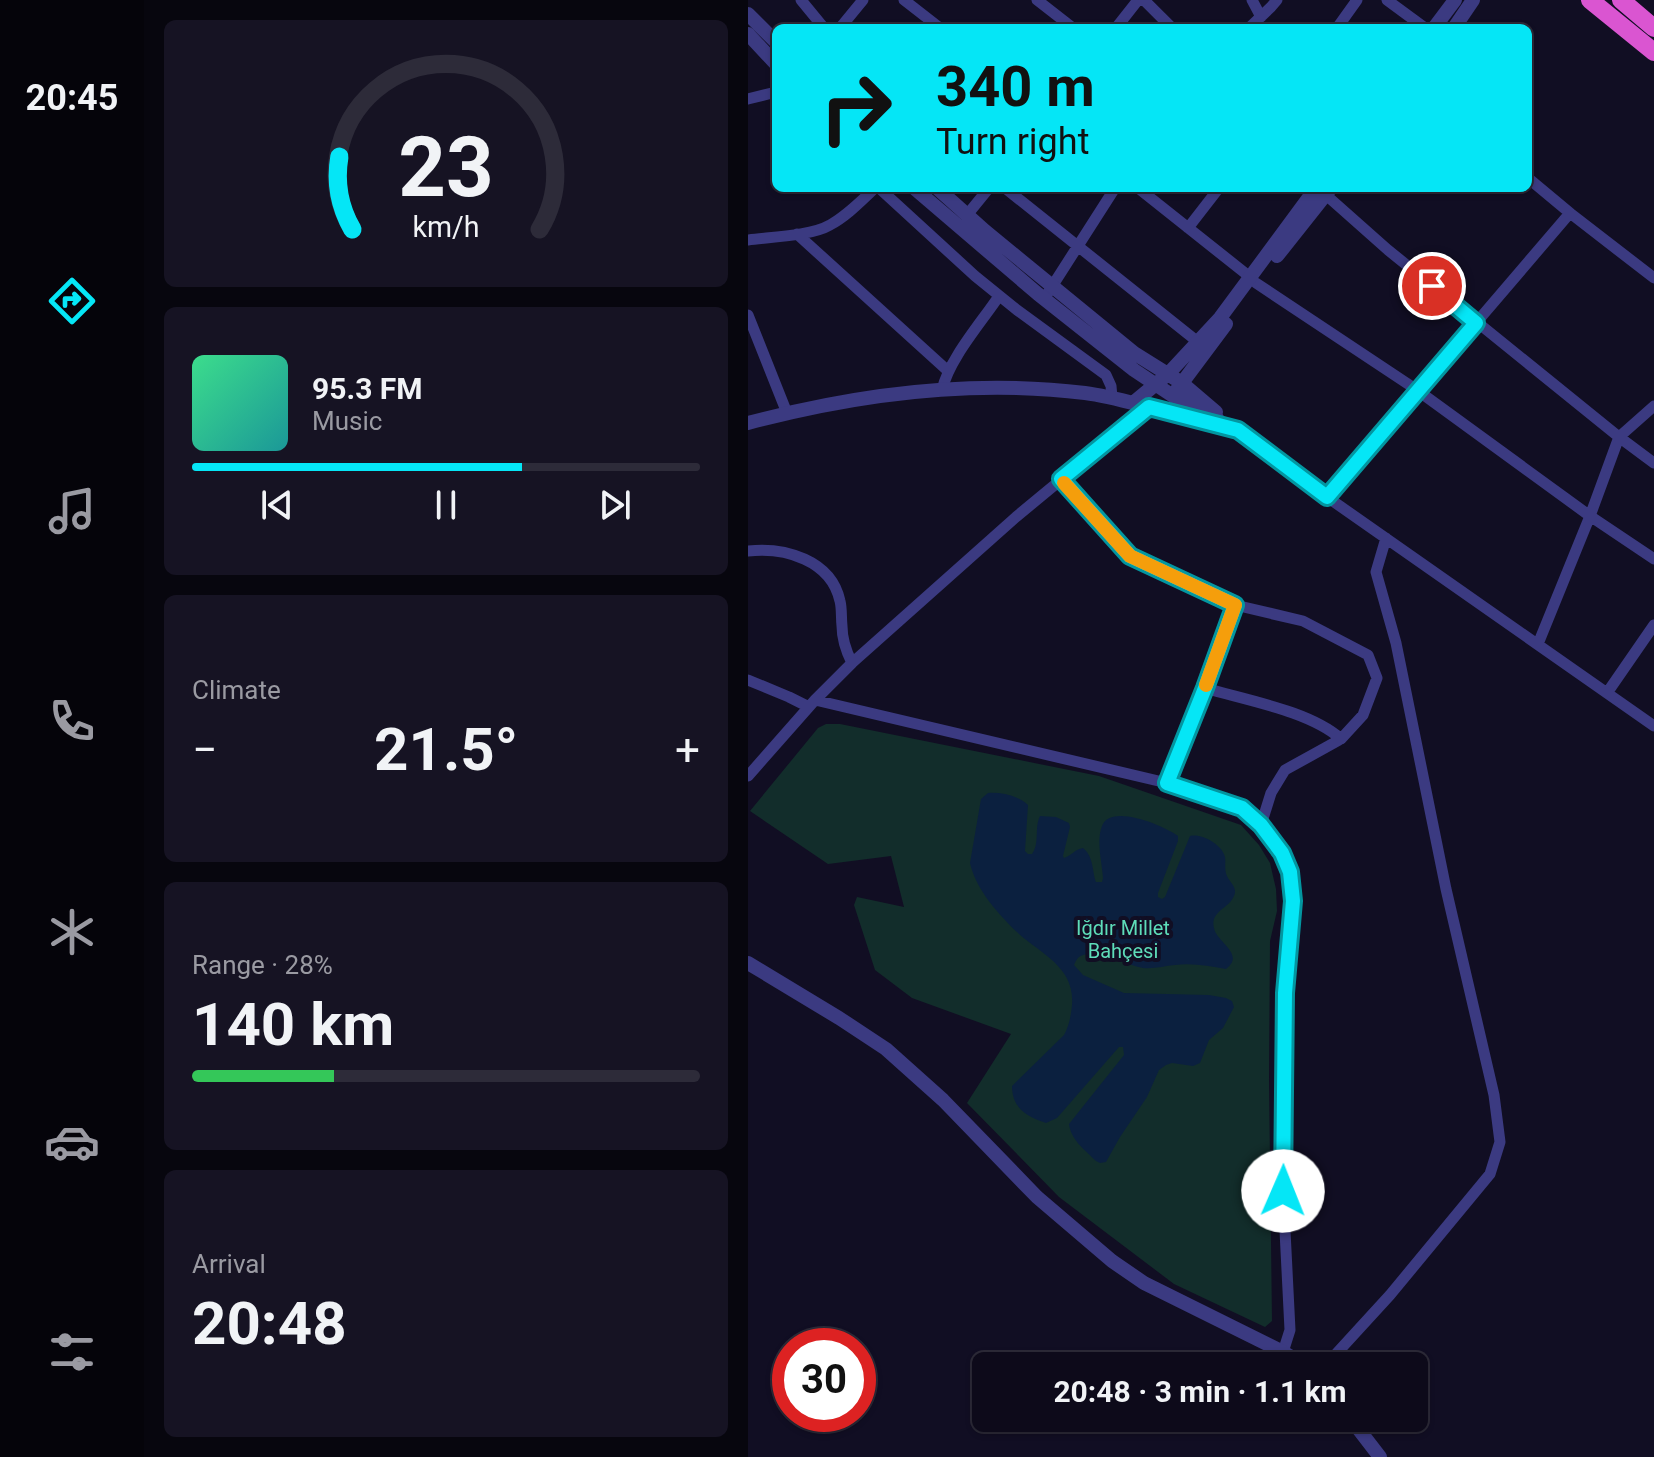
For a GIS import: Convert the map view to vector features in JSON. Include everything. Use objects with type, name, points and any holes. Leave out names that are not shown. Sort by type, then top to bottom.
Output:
[{"type":"highway","points":[[1590,0],[1654,52]]},
{"type":"highway","points":[[1621,0],[1654,28]]},
{"type":"street","points":[[801,0],[821,24]]},
{"type":"street","points":[[843,24],[863,0]]},
{"type":"street","points":[[904,0],[935,24]]},
{"type":"street","points":[[1037,0],[1068,24]]},
{"type":"street","points":[[1120,24],[1141,0],[1168,24]]},
{"type":"street","points":[[1252,0],[1261,17]]},
{"type":"street","points":[[1253,24],[1277,0]]},
{"type":"street","points":[[1340,24],[1357,0]]},
{"type":"street","points":[[1387,0],[1420,24]]},
{"type":"street","points":[[1437,24],[1455,0]]},
{"type":"street","points":[[1457,24],[1473,0]]},
{"type":"street","points":[[748,14],[772,38]]},
{"type":"street","points":[[748,34],[772,60]]},
{"type":"street","points":[[748,99],[772,93]]},
{"type":"street","points":[[1532,181],[1654,278]]},
{"type":"street","points":[[748,240],[828,227],[872,192]]},
{"type":"street","points":[[881,192],[999,296],[1106,375],[1112,398]]},
{"type":"street","points":[[919,192],[1049,293],[1182,383],[1327,497],[1654,726]]},
{"type":"street","points":[[941,192],[1134,370],[1173,396],[1238,430]]},
{"type":"street","points":[[967,215],[986,192]]},
{"type":"street","points":[[1010,192],[1198,342]]},
{"type":"street","points":[[1049,293],[1112,192]]},
{"type":"street","points":[[1143,192],[1253,280],[1417,390],[1654,559]]},
{"type":"street","points":[[1188,228],[1216,192]]},
{"type":"street","points":[[1133,403],[1168,374],[1220,318],[1323,192]]},
{"type":"street","points":[[1327,192],[1388,250],[1476,323],[1654,463]]},
{"type":"street","points":[[1327,497],[1570,213]]},
{"type":"street","points":[[797,234],[948,371]]},
{"type":"street","points":[[748,776],[852,663],[1061,479],[1173,396],[1253,280]]},
{"type":"street","points":[[942,390],[948,371],[999,296]]},
{"type":"street","points":[[748,317],[787,413]]},
{"type":"street","points":[[748,423],[787,413],[910,392],[1004,388],[1112,398],[1238,430]]},
{"type":"street","points":[[1538,644],[1619,437],[1654,406]]},
{"type":"street","points":[[1061,479],[1130,556],[1235,605],[1303,621],[1368,655],[1377,678],[1363,715],[1341,739],[1285,770],[1271,793],[1261,825]]},
{"type":"street","points":[[1338,1352],[1390,1295],[1490,1174],[1500,1142],[1494,1095],[1446,889],[1396,643],[1376,572],[1386,538]]},
{"type":"street","points":[[748,551],[795,555],[817,564],[823,570],[834,583],[840,600],[843,636],[852,663]]},
{"type":"street","points":[[1167,783],[1235,605]]},
{"type":"street","points":[[1607,693],[1654,625]]},
{"type":"street","points":[[748,680],[812,704],[1167,783],[1242,808],[1261,825],[1282,853],[1290,872],[1293,901],[1285,993],[1283,1191],[1290,1330],[1283,1352],[1144,1283],[1112,1261],[1037,1197],[943,1100],[886,1049],[748,963]]},
{"type":"street","points":[[1205,688],[1302,716],[1329,729],[1341,739]]},
{"type":"street","points":[[1361,1432],[1380,1457]]},
{"type":"green space","name":"Iğdır Millet Bahçesi","points":[[826,724],[840,724],[1099,776],[1241,825],[1259,845],[1270,863],[1277,911],[1270,941],[1272,1321],[1265,1327],[1174,1284],[1059,1197],[967,1103],[1011,1034],[912,998],[875,970],[854,905],[857,897],[904,907],[891,856],[828,864],[750,811],[818,728]]},
{"type":"water","points":[[988,793],[1010,795],[1028,805],[1025,851],[1028,854],[1034,850],[1040,816],[1056,817],[1069,823],[1063,856],[1083,848],[1091,860],[1096,882],[1102,882],[1103,878],[1099,845],[1102,826],[1107,819],[1126,816],[1150,822],[1178,836],[1158,897],[1165,897],[1190,836],[1210,840],[1220,848],[1225,857],[1226,874],[1235,888],[1230,902],[1217,914],[1213,923],[1216,933],[1232,953],[1231,964],[1226,969],[1188,964],[1143,968],[1096,954],[1080,956],[1074,965],[1083,975],[1124,993],[1209,995],[1226,998],[1232,1001],[1234,1007],[1223,1028],[1209,1040],[1200,1063],[1193,1066],[1172,1063],[1159,1070],[1147,1097],[1106,1162],[1096,1161],[1083,1149],[1069,1124],[1124,1055],[1123,1047],[1119,1047],[1057,1118],[1046,1123],[1022,1110],[1013,1094],[1012,1086],[1064,1035],[1070,1017],[1072,992],[1056,964],[1019,934],[989,902],[973,873],[970,863],[981,799]]},
{"type":"slow traffic","points":[[1064,483],[1130,556],[1235,605],[1206,685]]},
{"type":"route","points":[[1283,1191],[1285,993],[1293,901],[1290,872],[1282,853],[1261,825],[1242,808],[1167,783],[1235,605],[1130,556],[1061,479],[1149,407],[1238,430],[1327,497],[1476,323],[1432,286]]}]
